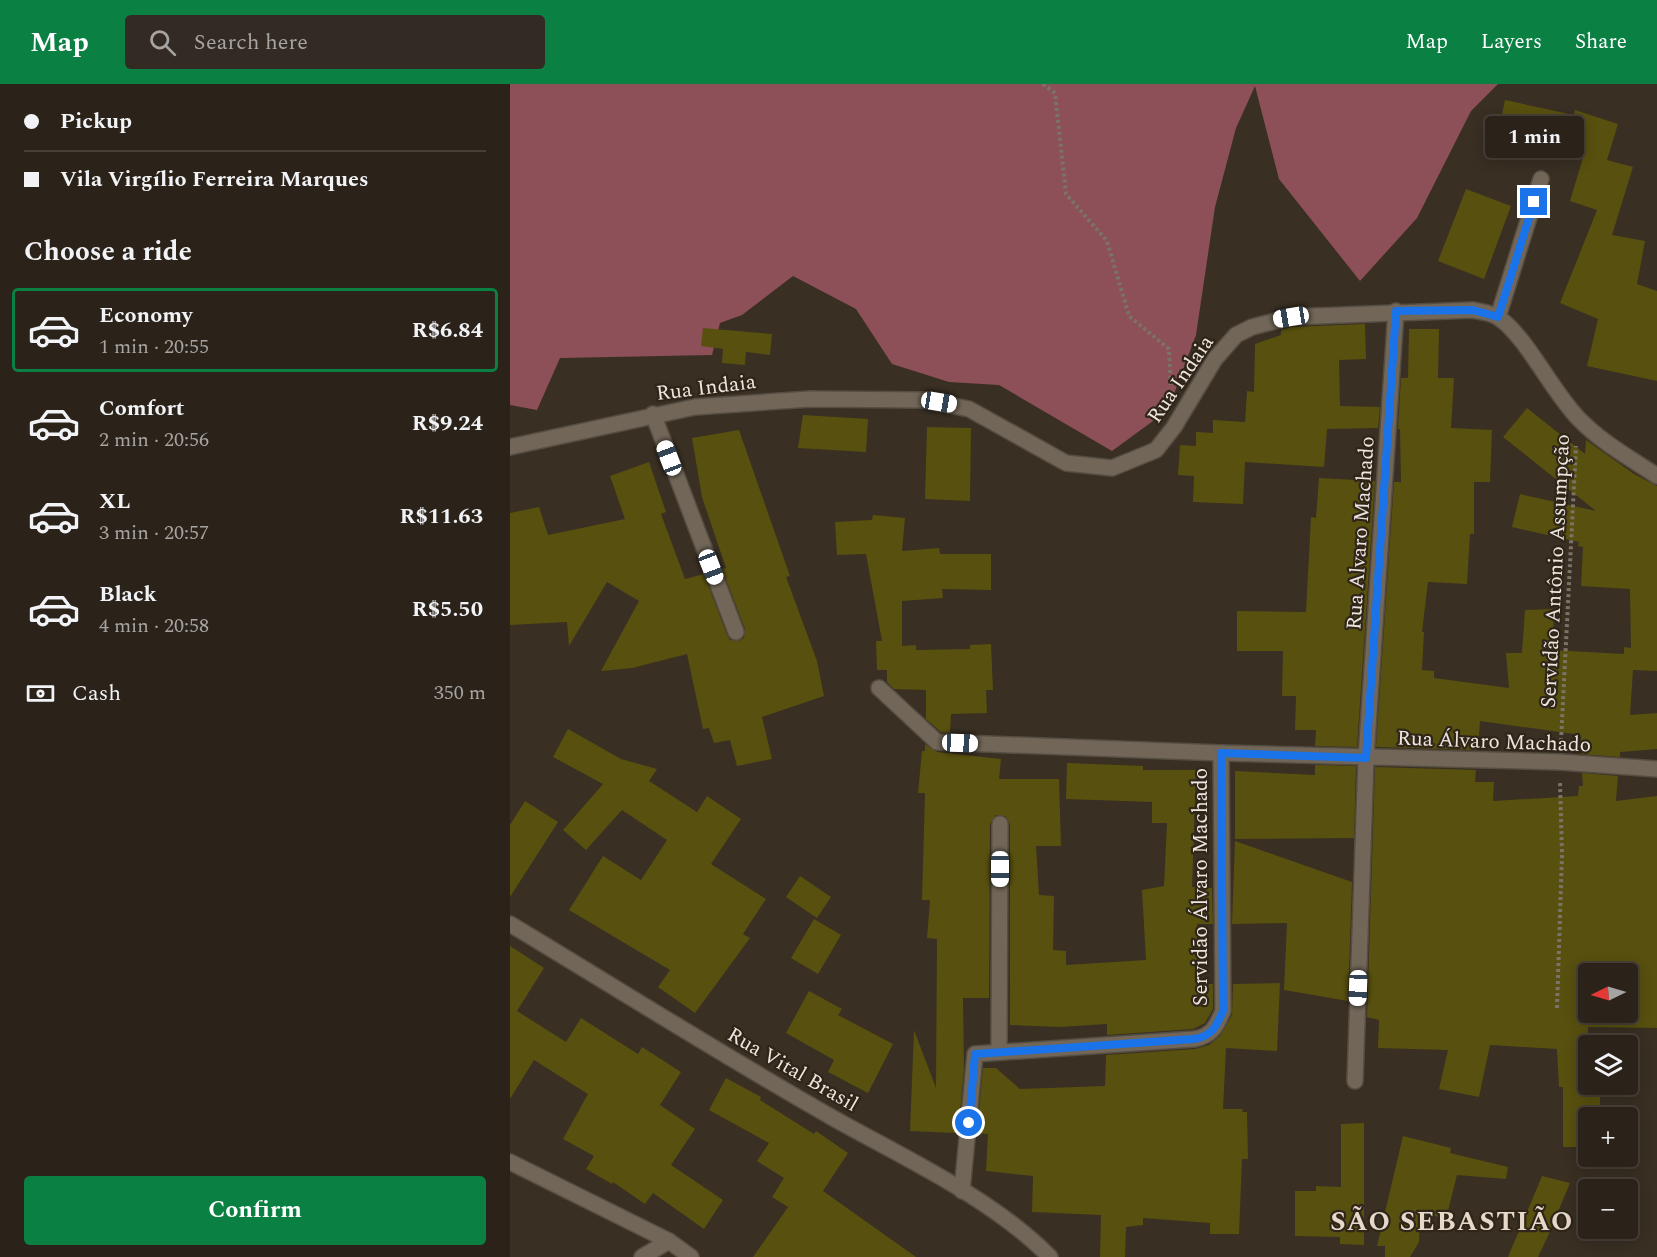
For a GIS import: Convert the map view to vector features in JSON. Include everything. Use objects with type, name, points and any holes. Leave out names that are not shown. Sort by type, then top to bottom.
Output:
[{"type":"street","points":[[1541,179],[1498,317],[1514,333],[1555,392],[1578,418],[1594,434],[1657,476]]},
{"type":"street","name":"Rua Indaia","points":[[510,447],[653,414],[695,407],[810,399],[925,400],[969,409],[1066,464],[1112,468],[1156,450],[1174,428],[1215,359],[1236,336],[1272,320],[1396,311],[1473,310],[1498,317]]},
{"type":"street","name":"Rua Alvaro Machado","points":[[1355,1081],[1366,758],[1396,311]]},
{"type":"street","points":[[653,414],[736,632]]},
{"type":"street","name":"Rua Álvaro Machado","points":[[879,688],[937,742],[1366,758],[1560,762],[1657,770]]},
{"type":"street","name":"Servidão Álvaro Machado","points":[[962,1191],[975,1054],[1194,1039],[1204,1037],[1215,1030],[1223,1011],[1221,753]]},
{"type":"street","points":[[999,1052],[1000,824]]},
{"type":"street","name":"Rua Vital Brasil","points":[[510,924],[682,1029],[962,1191],[1038,1245],[1050,1257]]},
{"type":"street","points":[[510,1162],[669,1241],[691,1257]]},
{"type":"street","points":[[642,1257],[669,1241]]},
{"type":"path","points":[[1043,84],[1054,93],[1066,194],[1107,241],[1129,316],[1169,349],[1174,428]]},
{"type":"path","name":"Servidão Antônio Assumpção","points":[[1557,1008],[1562,855],[1560,762],[1578,418]]},
{"type":"shaded area","points":[[510,84],[1498,84],[1471,111],[1417,218],[1360,281],[1279,179],[1255,86],[1236,128],[1215,207],[1196,335],[1168,410],[1112,451],[999,385],[949,382],[892,364],[856,309],[793,276],[742,315],[720,323],[712,355],[560,358],[537,410],[510,405]]},
{"type":"building","points":[[1505,100],[1574,115],[1575,110],[1618,124],[1607,160],[1633,167],[1612,235],[1645,241],[1637,284],[1657,291],[1657,381],[1587,366],[1598,319],[1560,303],[1597,210],[1570,201],[1586,148],[1532,132],[1531,136],[1499,129]]},
{"type":"building","points":[[1466,189],[1511,206],[1484,279],[1438,261]]},
{"type":"building","points":[[1365,324],[1366,359],[1339,360],[1340,406],[1380,407],[1378,428],[1327,429],[1324,467],[1245,462],[1243,504],[1193,502],[1194,476],[1178,475],[1180,445],[1196,446],[1196,432],[1213,433],[1213,420],[1245,422],[1247,391],[1254,392],[1255,344],[1281,335],[1281,330],[1292,327]]},
{"type":"building","points":[[703,328],[772,334],[770,355],[746,352],[745,365],[722,363],[723,349],[701,346]]},
{"type":"building","points":[[1409,329],[1439,329],[1438,378],[1454,378],[1451,428],[1492,430],[1490,482],[1474,482],[1474,534],[1470,534],[1467,584],[1428,582],[1422,632],[1424,632],[1422,670],[1434,671],[1434,678],[1509,688],[1506,653],[1522,653],[1525,610],[1555,609],[1551,650],[1624,654],[1624,647],[1631,648],[1630,589],[1581,586],[1583,547],[1578,546],[1579,542],[1512,527],[1520,494],[1596,511],[1503,437],[1527,408],[1585,454],[1586,440],[1634,474],[1657,486],[1657,671],[1633,670],[1630,715],[1657,713],[1657,749],[1620,752],[1620,757],[1582,754],[1581,735],[1480,721],[1478,750],[1376,747],[1394,482],[1401,482],[1400,429],[1398,429],[1401,378],[1408,378]]},
{"type":"building","points":[[803,415],[868,419],[866,452],[798,448]]},
{"type":"building","points":[[927,427],[971,428],[970,501],[925,499]]},
{"type":"building","points":[[739,430],[790,576],[786,577],[817,661],[824,696],[762,717],[772,759],[737,766],[730,740],[714,743],[709,728],[703,729],[687,654],[632,668],[601,671],[639,601],[607,582],[569,646],[567,622],[510,625],[510,513],[539,507],[548,535],[625,519],[610,476],[649,462],[666,512],[661,514],[685,579],[704,574],[727,635],[730,640],[739,641],[744,638],[745,629],[722,569],[726,568],[702,497],[692,438]]},
{"type":"building","points":[[1319,478],[1375,481],[1357,747],[1315,746],[1316,730],[1295,730],[1296,696],[1282,696],[1283,651],[1237,651],[1237,611],[1306,612],[1311,517],[1316,518]]},
{"type":"building","points":[[873,515],[905,518],[902,551],[939,548],[940,554],[991,554],[991,590],[942,589],[943,598],[902,601],[902,646],[916,645],[916,650],[970,649],[970,645],[991,644],[993,690],[986,690],[987,713],[951,714],[950,733],[941,732],[926,719],[926,690],[894,689],[887,682],[887,670],[877,670],[876,641],[882,641],[866,554],[837,555],[835,522],[872,520]]},
{"type":"building","points":[[568,729],[621,759],[657,769],[649,781],[697,812],[707,796],[741,819],[711,864],[766,899],[743,934],[750,938],[695,1013],[658,987],[670,970],[569,910],[603,856],[641,880],[667,840],[622,810],[586,850],[563,830],[603,784],[553,757]]},
{"type":"building","points":[[925,744],[937,752],[1001,759],[999,779],[1059,779],[1061,846],[1036,846],[1039,895],[1054,896],[1053,950],[1066,951],[1066,965],[1146,960],[1142,890],[1164,886],[1167,823],[1152,823],[1152,802],[1066,799],[1067,763],[1143,766],[1143,770],[1196,770],[1192,887],[1212,888],[1213,924],[1197,924],[1199,984],[1213,984],[1213,1009],[1205,1023],[1193,1029],[1107,1035],[1107,1024],[1059,1027],[1010,1025],[1010,824],[1005,816],[996,815],[990,824],[989,998],[963,998],[964,1069],[958,1133],[910,1131],[914,1030],[936,1088],[937,939],[927,938],[930,900],[922,900],[925,793],[918,793],[922,751],[925,751]]},
{"type":"building","points":[[1315,765],[1356,766],[1354,838],[1235,839],[1235,771],[1315,775]]},
{"type":"building","points":[[1375,767],[1476,770],[1475,782],[1494,782],[1493,801],[1578,796],[1579,786],[1583,786],[1582,773],[1618,776],[1616,801],[1657,796],[1657,1028],[1588,1027],[1588,1035],[1578,1035],[1578,1095],[1600,1095],[1600,1107],[1578,1107],[1578,1147],[1563,1147],[1563,1087],[1559,1087],[1557,1049],[1490,1045],[1479,1097],[1439,1089],[1448,1050],[1378,1048],[1379,1020],[1367,1017]]},
{"type":"building","points":[[525,801],[558,822],[510,897],[510,825]]},
{"type":"building","points":[[1235,841],[1352,882],[1348,1001],[1284,990],[1287,923],[1232,924]]},
{"type":"building","points":[[800,876],[831,897],[817,918],[786,897]]},
{"type":"building","points":[[814,919],[841,935],[818,974],[791,958]]},
{"type":"building","points":[[510,946],[544,968],[517,1011],[566,1042],[581,1018],[638,1054],[642,1047],[681,1072],[660,1105],[695,1129],[671,1165],[723,1200],[704,1229],[653,1193],[645,1204],[613,1182],[612,1184],[586,1169],[594,1156],[563,1139],[588,1094],[534,1060],[510,1099]]},
{"type":"building","points":[[1280,983],[1277,1051],[1226,1048],[1223,1109],[1243,1109],[1242,1112],[1247,1112],[1248,1159],[1242,1159],[1239,1234],[1210,1234],[1210,1223],[1143,1218],[1143,1225],[1126,1227],[1125,1257],[1100,1257],[1101,1215],[1032,1212],[1033,1176],[986,1171],[988,1134],[977,1133],[983,1068],[996,1068],[1020,1089],[1105,1086],[1106,1055],[1195,1049],[1209,1045],[1220,1036],[1232,1015],[1233,984]]},
{"type":"building","points":[[809,991],[842,1009],[838,1015],[893,1044],[868,1093],[828,1072],[834,1060],[786,1033]]},
{"type":"building","points":[[726,1078],[761,1097],[760,1100],[814,1134],[816,1131],[848,1153],[823,1191],[916,1257],[753,1257],[788,1207],[772,1197],[784,1178],[757,1161],[769,1143],[709,1110]]},
{"type":"building","points":[[1364,1123],[1364,1245],[1340,1244],[1340,1237],[1295,1236],[1295,1191],[1316,1191],[1316,1186],[1341,1187],[1341,1124]]},
{"type":"building","points":[[1403,1136],[1451,1148],[1450,1153],[1508,1167],[1506,1179],[1457,1175],[1446,1219],[1420,1212],[1419,1242],[1410,1257],[1385,1257],[1385,1246],[1377,1246]]},
{"type":"building","points":[[1542,1176],[1570,1183],[1538,1257],[1508,1257]]},
{"type":"district","name":"SÃO SEBASTIÃO","points":[[1452,1221]]},
{"type":"route","points":[[969,1123],[975,1054],[1194,1039],[1204,1037],[1215,1030],[1223,1011],[1221,753],[1366,758],[1396,311],[1473,310],[1498,317],[1534,202]]}]
